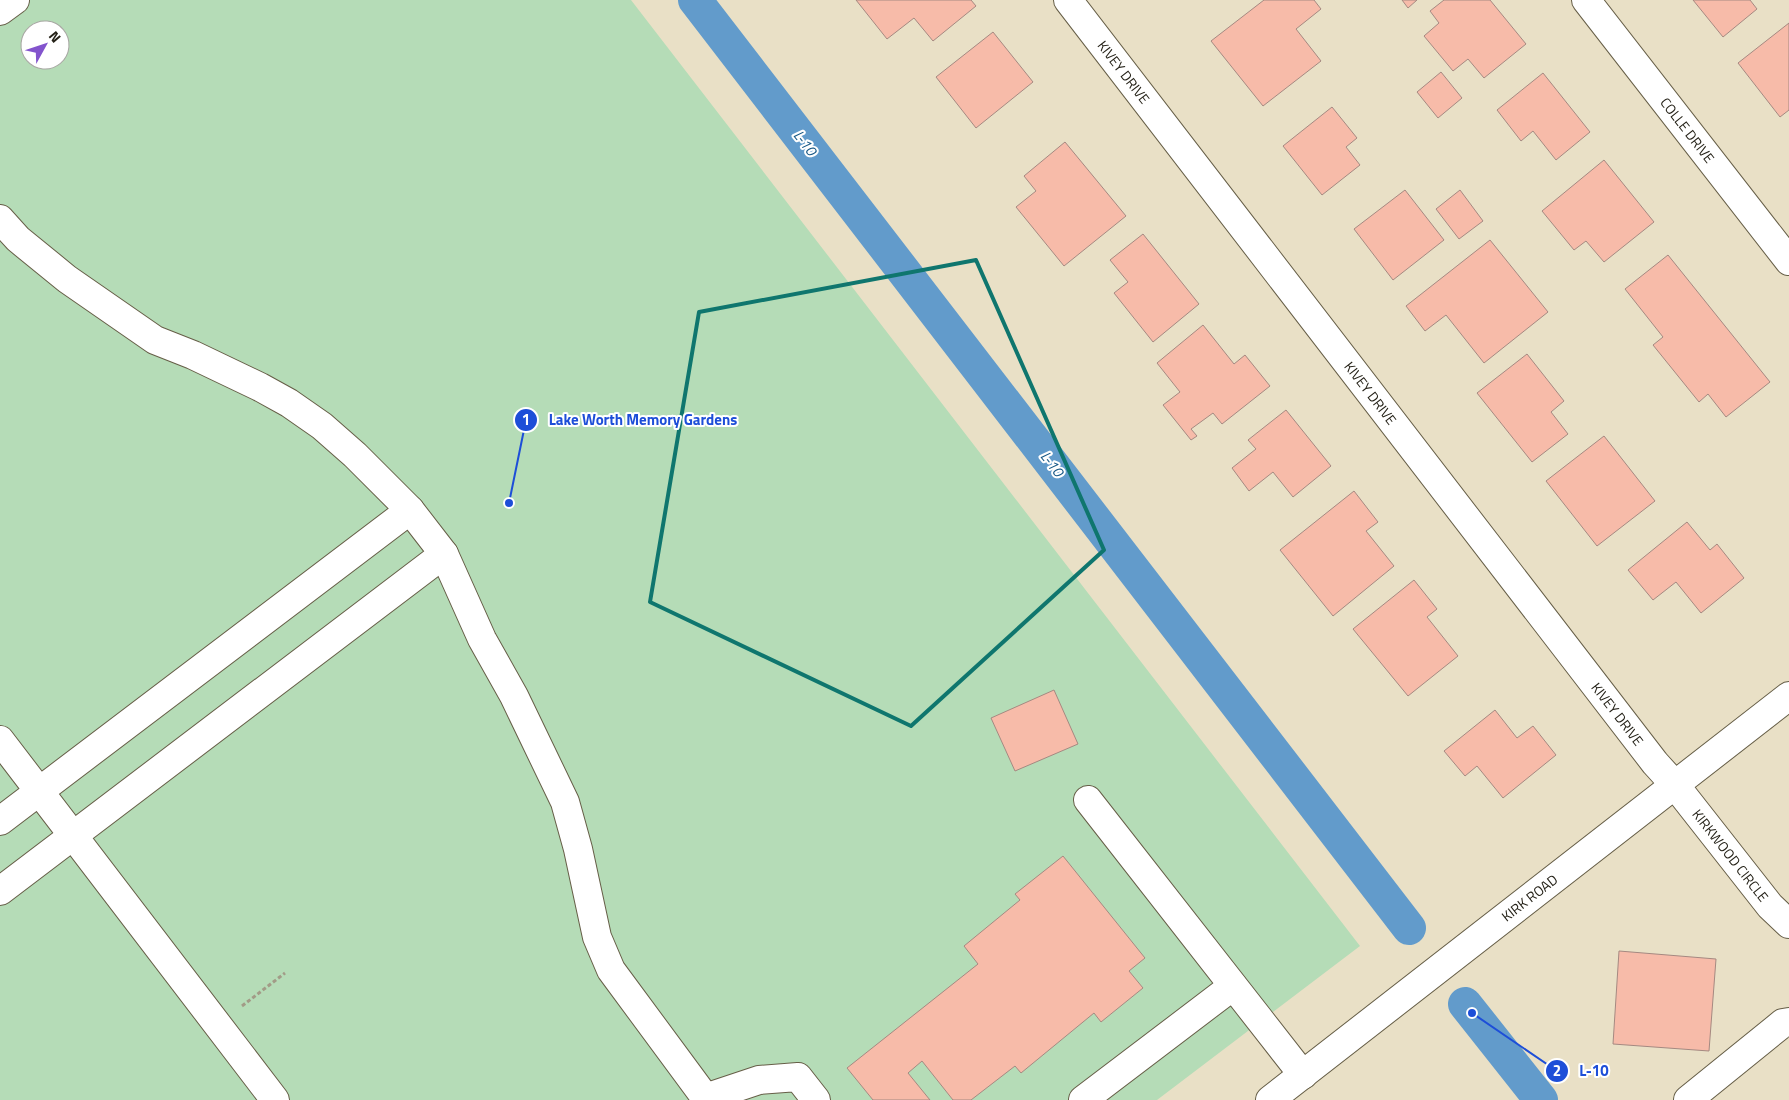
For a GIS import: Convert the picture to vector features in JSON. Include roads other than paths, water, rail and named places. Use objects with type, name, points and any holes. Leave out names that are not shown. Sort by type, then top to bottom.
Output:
[{"type":"street","points":[[0,12],[15,0]]},
{"type":"street","name":"KIVEY DRIVE","points":[[1068,0],[1649,755],[1675,785]]},
{"type":"street","name":"COLLE DRIVE","points":[[1586,0],[1789,261]]},
{"type":"street","points":[[0,219],[18,239],[67,279],[155,340],[193,355],[260,387],[316,421],[356,455],[410,510],[444,554],[482,639],[514,696],[565,802],[578,848],[597,937],[611,970],[706,1099],[759,1080],[798,1077],[816,1100]]},
{"type":"street","points":[[0,821],[410,510]]},
{"type":"street","points":[[0,890],[444,554]]},
{"type":"street","name":"KIRK ROAD","points":[[1270,1100],[1789,696]]},
{"type":"street","points":[[0,740],[275,1100]]},
{"type":"street","name":"KIRKWOOD CIRCLE","points":[[1675,785],[1770,906],[1789,924]]},
{"type":"street","points":[[1088,800],[1303,1075]]},
{"type":"street","points":[[1083,1100],[1233,986]]},
{"type":"street","points":[[1688,1100],[1783,1023],[1789,1022]]},
{"type":"waterway","name":"L-10","points":[[695,0],[1409,928]]},
{"type":"waterway","name":"L-10","points":[[1465,1004],[1541,1100]]},
{"type":"place","name":"Lake Worth Memory Gardens","points":[[509,503]]},
{"type":"place","name":"L-10","points":[[1472,1013]]}]
